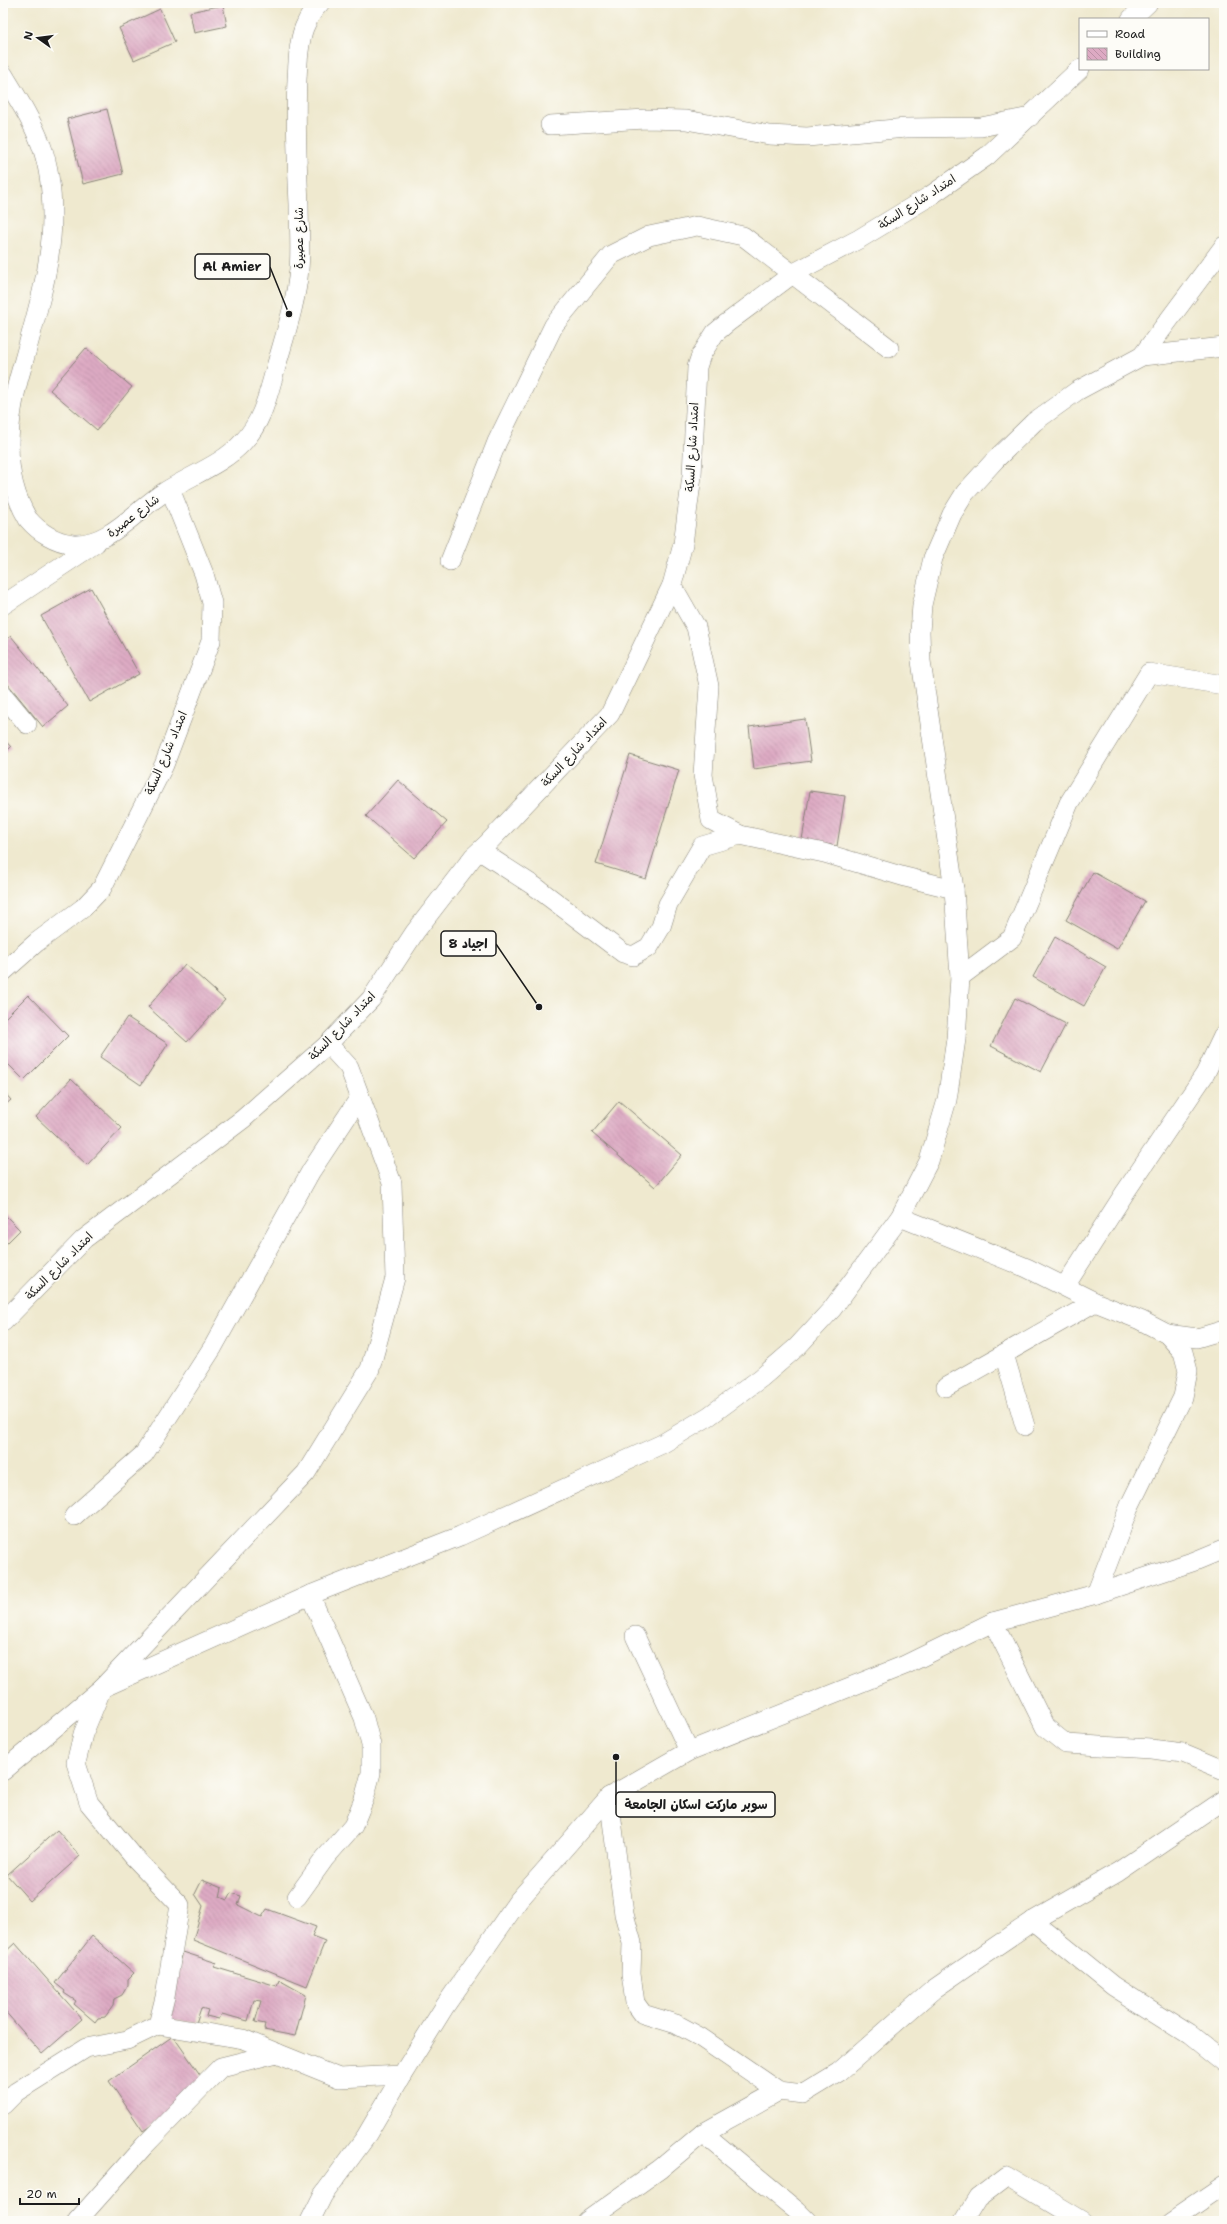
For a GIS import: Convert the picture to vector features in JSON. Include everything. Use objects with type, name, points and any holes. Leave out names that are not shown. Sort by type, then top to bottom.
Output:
[{"type":"street","name":"شارع عصيرة","points":[[3,74],[30,117],[42,143],[49,173],[52,216],[50,254],[43,292],[8,415],[4,442],[5,469],[16,502],[29,520],[44,534],[66,543],[79,544],[101,539],[170,489],[227,457],[254,428],[266,404],[292,311],[298,282],[300,242],[296,134],[298,67],[304,28],[309,17],[320,3]]},
{"type":"street","points":[[1132,18],[1148,3]]},
{"type":"street","name":"امتداد شارع السكة","points":[[3,1322],[84,1239],[243,1119],[328,1044],[372,999],[415,932],[480,851],[610,714],[672,585],[683,544],[691,484],[696,380],[701,355],[715,333],[794,273],[859,239],[930,196],[987,156],[1079,70]]},
{"type":"street","points":[[550,125],[645,119],[686,120],[769,135],[807,137],[906,128],[981,128],[1031,116]]},
{"type":"street","points":[[450,561],[497,442],[554,325],[611,255],[649,236],[697,226],[743,236],[794,273],[889,348]]},
{"type":"street","points":[[1142,356],[1224,246]]},
{"type":"street","points":[[158,2025],[165,1997],[180,1905],[133,1856],[89,1803],[76,1763],[83,1734],[102,1688],[310,1595],[460,1536],[662,1444],[709,1416],[760,1378],[797,1348],[832,1309],[900,1217],[929,1161],[946,1100],[956,1039],[960,977],[954,889],[920,661],[922,605],[933,558],[952,514],[965,493],[995,460],[1034,422],[1077,391],[1142,356],[1224,347]]},
{"type":"street","name":"امتداد شارع السكة","points":[[3,972],[37,942],[83,908],[102,888],[164,765],[211,641],[212,603],[204,574],[170,489]]},
{"type":"street","points":[[3,605],[101,539]]},
{"type":"street","points":[[672,585],[696,627],[709,686],[703,775],[711,820],[740,834],[824,853],[905,877],[954,889]]},
{"type":"street","points":[[960,977],[1012,938],[1069,804],[1149,673],[1224,685]]},
{"type":"street","points":[[3,695],[27,724]]},
{"type":"street","points":[[480,851],[537,888],[623,954],[633,956],[648,947],[661,928],[668,904],[702,846],[740,834]]},
{"type":"street","points":[[1065,1286],[1130,1184],[1205,1074],[1224,1034]]},
{"type":"street","points":[[3,1771],[102,1688],[306,1473],[370,1369],[394,1278],[392,1183],[349,1067],[328,1044]]},
{"type":"street","points":[[74,1516],[144,1454],[213,1347],[311,1171],[360,1097]]},
{"type":"street","points":[[900,1217],[1027,1268],[1095,1302],[1140,1320],[1167,1334],[1197,1338],[1224,1330]]},
{"type":"street","points":[[946,1387],[1095,1302]]},
{"type":"street","points":[[1096,1594],[1130,1505],[1183,1397],[1188,1371],[1183,1352],[1167,1334]]},
{"type":"street","points":[[1004,1354],[1024,1426]]},
{"type":"street","points":[[310,2221],[323,2195],[365,2138],[445,2006],[518,1901],[609,1797],[689,1751],[906,1665],[993,1622],[1096,1594],[1195,1561],[1224,1548]]},
{"type":"street","points":[[297,1897],[325,1858],[354,1826],[371,1774],[371,1745],[364,1718],[310,1595]]},
{"type":"street","points":[[993,1622],[1045,1727],[1066,1744],[1151,1749],[1183,1753],[1224,1770]]},
{"type":"street","points":[[635,1636],[689,1751]]},
{"type":"street","points":[[609,1797],[624,1914],[632,1943],[631,1974],[635,2003],[643,2014],[676,2024],[700,2037],[779,2091],[803,2094],[839,2072],[934,1990],[1033,1921],[1118,1872],[1224,1800]]},
{"type":"street","points":[[1033,1921],[1113,1986],[1190,2034],[1224,2062]]},
{"type":"street","points":[[3,2105],[16,2092],[86,2048],[127,2040],[158,2025],[243,2038],[339,2078],[402,2075]]},
{"type":"street","points":[[76,2221],[144,2146],[221,2067],[277,2053]]},
{"type":"street","points":[[587,2221],[660,2168],[703,2133],[779,2091]]},
{"type":"street","points":[[703,2133],[798,2211],[806,2221]]},
{"type":"street","points":[[964,2221],[978,2198],[1007,2176],[1082,2221]]},
{"type":"street","points":[[1171,2221],[1224,2185]]},
{"type":"building","points":[[223,5],[227,26],[194,33],[190,12]]},
{"type":"building","points":[[160,9],[175,42],[134,60],[119,28]]},
{"type":"building","points":[[107,109],[123,174],[83,184],[67,119]]},
{"type":"building","points":[[86,348],[132,387],[97,430],[50,390]]},
{"type":"building","points":[[91,588],[139,674],[89,702],[41,616]]},
{"type":"building","points":[[11,636],[68,706],[43,727],[3,678],[3,643]]},
{"type":"building","points":[[805,719],[811,761],[754,769],[749,727]]},
{"type":"building","points":[[3,738],[11,747],[3,755]]},
{"type":"building","points":[[630,755],[679,770],[646,879],[596,864]]},
{"type":"building","points":[[398,780],[447,822],[414,858],[366,816]]},
{"type":"building","points":[[810,791],[845,796],[837,846],[802,840]]},
{"type":"building","points":[[1093,872],[1145,901],[1117,949],[1066,920]]},
{"type":"building","points":[[1055,937],[1106,967],[1084,1006],[1033,977]]},
{"type":"building","points":[[185,964],[225,1000],[187,1042],[148,1007]]},
{"type":"building","points":[[28,995],[68,1036],[24,1080],[3,1059],[3,1020]]},
{"type":"building","points":[[1015,998],[1066,1024],[1041,1072],[991,1046]]},
{"type":"building","points":[[127,1017],[168,1044],[141,1085],[100,1057]]},
{"type":"building","points":[[71,1079],[122,1128],[87,1165],[36,1117]]},
{"type":"building","points":[[3,1091],[11,1100],[3,1107]]},
{"type":"building","points":[[619,1101],[682,1155],[655,1187],[592,1133]]},
{"type":"building","points":[[3,1213],[20,1230],[3,1247]]},
{"type":"building","points":[[57,1830],[80,1856],[30,1901],[7,1875]]},
{"type":"building","points":[[202,1880],[222,1888],[220,1897],[227,1900],[231,1893],[241,1896],[238,1905],[262,1917],[267,1909],[316,1927],[312,1936],[325,1941],[307,1986],[193,1940],[203,1906],[195,1894]]},
{"type":"building","points":[[92,1936],[134,1973],[128,1979],[128,1985],[122,1995],[114,1999],[113,2006],[105,2017],[98,2018],[95,2022],[74,2004],[76,2001],[64,1993],[65,1991],[55,1983]]},
{"type":"building","points":[[15,1943],[82,2019],[42,2054],[3,2009],[3,1954]]},
{"type":"building","points":[[183,1952],[217,1963],[214,1967],[277,1986],[279,1980],[306,1995],[295,2036],[264,2030],[265,2024],[255,2022],[261,2001],[254,2000],[248,2021],[222,2014],[219,2019],[206,2016],[208,2010],[201,2008],[196,2023],[164,2019]]},
{"type":"building","points":[[173,2036],[208,2086],[143,2131],[109,2081]]},
{"type":"place","name":"Al Amier","points":[[289,314]]},
{"type":"place","name":"اجياد 8","points":[[539,1007]]},
{"type":"place","name":"سوبر ماركت اسكان الجامعة","points":[[616,1757]]}]
